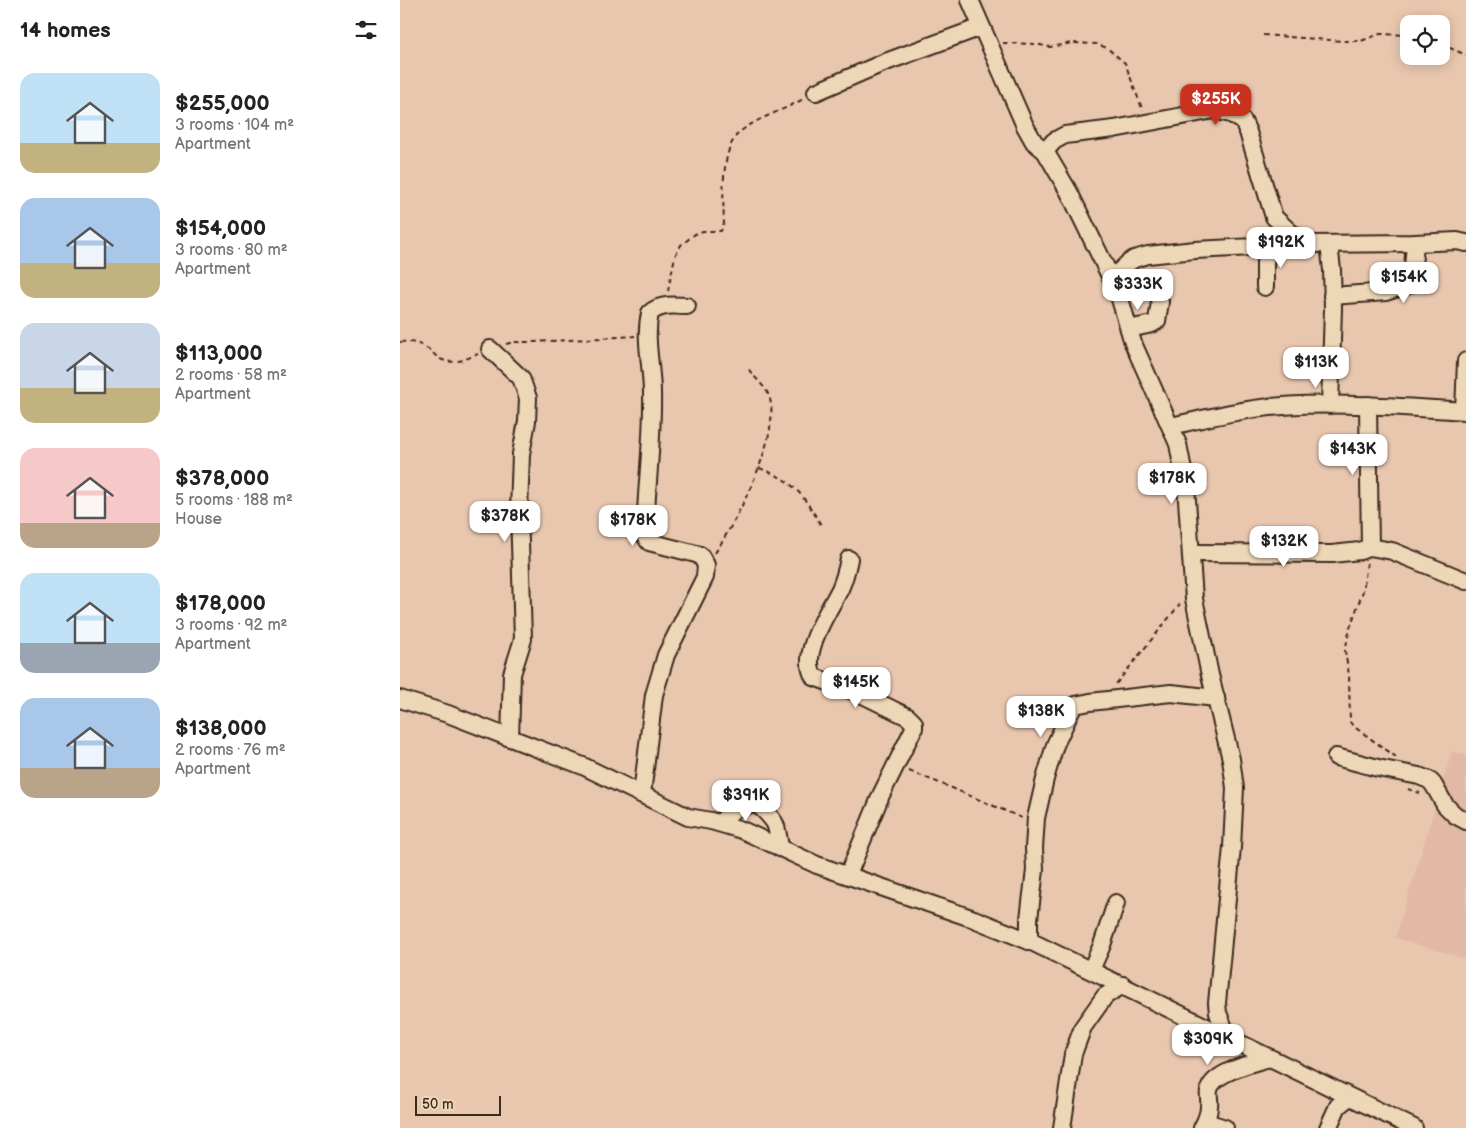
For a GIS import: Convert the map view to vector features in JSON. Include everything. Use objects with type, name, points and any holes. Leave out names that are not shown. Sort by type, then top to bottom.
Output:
[{"type":"street","points":[[970,0],[1025,126],[1034,142],[1045,151],[1069,192],[1114,286],[1134,343],[1178,444],[1186,486],[1194,586],[1201,637],[1232,759],[1235,788],[1232,847],[1217,1003],[1218,1013],[1228,1038]]},
{"type":"street","points":[[816,92],[883,63],[985,35]]},
{"type":"street","points":[[1045,151],[1054,140],[1065,135],[1114,129],[1214,110],[1232,114],[1243,122],[1248,132],[1274,217],[1291,232],[1310,244]]},
{"type":"street","points":[[1114,286],[1119,272],[1127,264],[1134,259],[1148,255],[1195,250],[1310,244],[1466,242]]},
{"type":"street","points":[[1332,296],[1386,292],[1408,285],[1412,279],[1415,243]]},
{"type":"street","points":[[1329,244],[1332,296],[1330,405]]},
{"type":"street","points":[[1265,287],[1265,263],[1268,247]]},
{"type":"street","points":[[1129,330],[1157,321],[1160,302]]},
{"type":"street","points":[[642,794],[654,695],[666,655],[705,577],[706,565],[700,555],[649,542],[645,536],[652,396],[652,370],[648,336],[650,313],[661,307],[672,305],[686,306]]},
{"type":"street","points":[[490,348],[521,378],[528,398],[521,454],[520,482],[523,639],[512,674],[510,738]]},
{"type":"street","points":[[1171,426],[1243,411],[1282,406],[1368,405],[1465,411],[1466,361]]},
{"type":"street","points":[[1368,405],[1368,548]]},
{"type":"street","points":[[1191,553],[1332,554],[1360,551],[1368,548],[1392,551],[1466,581]]},
{"type":"street","points":[[848,875],[881,795],[914,728],[914,722],[908,717],[881,703],[814,676],[810,671],[810,654],[816,635],[841,587],[849,559]]},
{"type":"street","points":[[1030,941],[1029,919],[1035,870],[1036,824],[1047,770],[1055,745],[1071,710],[1075,705],[1171,693],[1216,698]]},
{"type":"street","points":[[400,699],[448,714],[584,766],[688,817],[742,830],[817,865],[974,918],[1030,941],[1414,1128]]},
{"type":"street","points":[[1336,757],[1378,768],[1413,774],[1429,780],[1444,805],[1455,815],[1466,821]]},
{"type":"street","points":[[720,824],[734,809],[758,797],[776,824],[780,848]]},
{"type":"street","points":[[1091,970],[1102,945],[1116,903]]},
{"type":"street","points":[[1062,1128],[1073,1054],[1082,1027],[1105,996],[1122,985]]},
{"type":"street","points":[[1224,1128],[1204,1125],[1210,1105],[1209,1093],[1213,1083],[1225,1074],[1269,1058]]},
{"type":"street","points":[[1328,1128],[1338,1106],[1349,1097]]},
{"type":"path","points":[[1263,35],[1343,41],[1366,40],[1380,34],[1400,35]]},
{"type":"path","points":[[985,35],[1050,47],[1083,43],[1097,44],[1107,48],[1125,64],[1147,123]]},
{"type":"path","points":[[1450,48],[1466,55]]},
{"type":"path","points":[[661,307],[669,288],[675,256],[681,245],[702,231],[721,231],[724,223],[726,165],[729,150],[739,132],[816,92]]},
{"type":"path","points":[[400,342],[412,341],[428,349],[442,360],[450,362],[468,358],[490,348],[514,342],[648,336]]},
{"type":"path","points":[[706,565],[717,550],[740,509],[759,468],[770,425],[772,408],[770,396],[748,368]]},
{"type":"path","points":[[759,468],[771,472],[793,485],[805,498],[822,525]]},
{"type":"path","points":[[1368,548],[1365,581],[1350,628],[1345,651],[1349,675],[1350,722],[1399,760],[1413,774]]},
{"type":"path","points":[[1101,701],[1124,676],[1146,644],[1194,586]]},
{"type":"path","points":[[898,759],[907,771],[1036,824]]},
{"type":"shaded area","points":[[1452,751],[1466,755],[1466,959],[1395,938]]}]
